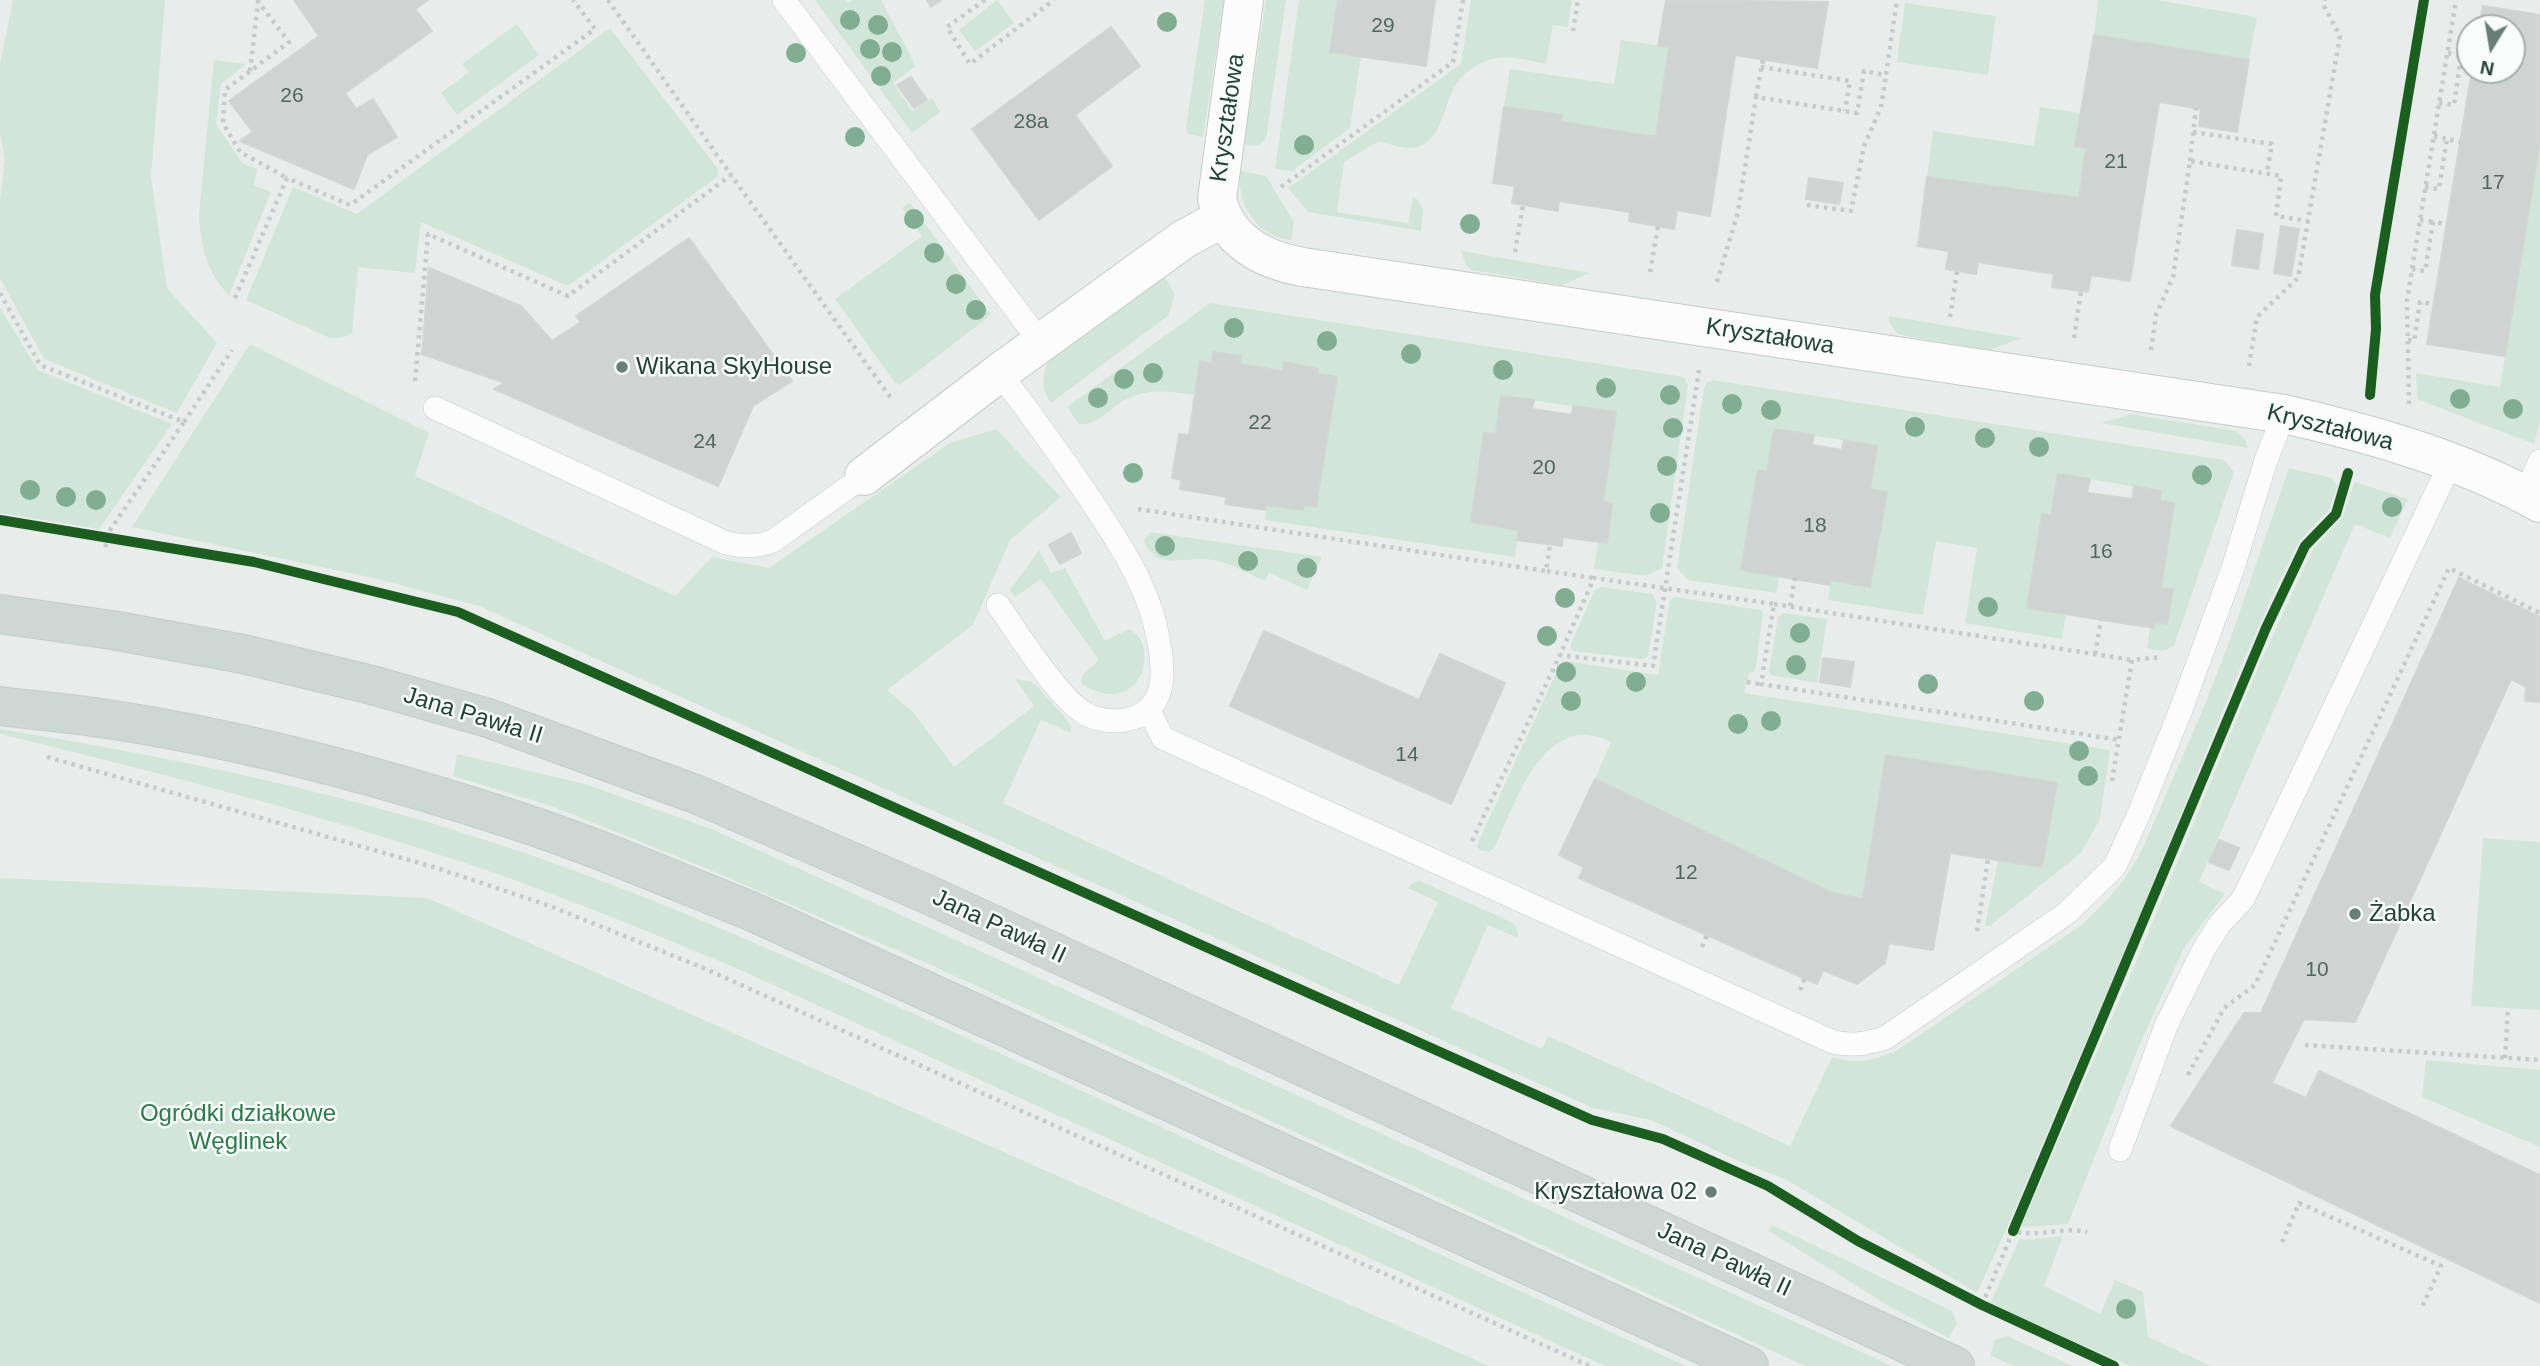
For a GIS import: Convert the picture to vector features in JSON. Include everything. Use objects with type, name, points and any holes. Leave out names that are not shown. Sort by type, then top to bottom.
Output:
[{"type":"main road","name":"Jana Pawła II","points":[[0,614],[112,630],[243,654],[372,685],[488,718],[698,795],[942,901],[1955,1366]]},
{"type":"main road","points":[[0,706],[113,720],[226,741],[353,772],[496,814],[612,856],[753,912],[1749,1366]]},
{"type":"street","name":"Kryształowa","points":[[1244,0],[1217,199],[1223,218],[1231,230],[1249,248],[1274,260],[1303,267],[2284,414],[2383,439],[2535,486]]},
{"type":"street","points":[[864,476],[999,373],[1184,239],[1223,218]]},
{"type":"lane","points":[[784,0],[1041,344]]},
{"type":"lane","points":[[998,605],[1064,695],[1084,713],[1112,722],[1149,711],[1157,701],[1162,670],[1155,623],[1142,584],[1102,517],[1046,433],[999,373]]},
{"type":"lane","points":[[435,408],[726,543],[738,546],[760,546],[773,541],[864,476]]},
{"type":"lane","points":[[1149,711],[1163,738],[1833,1042],[1849,1045],[1885,1038],[2067,913],[2115,866],[2180,712],[2233,568],[2266,460],[2284,414]]},
{"type":"lane","points":[[2119,1150],[2166,1026],[2204,949],[2219,925],[2242,899],[2263,858],[2451,462]]},
{"type":"path","points":[[258,1],[289,42],[225,90],[223,124],[240,152],[287,178],[350,205],[595,29],[573,0]]},
{"type":"path","points":[[608,0],[893,401]]},
{"type":"path","points":[[985,0],[947,27],[970,64],[1054,0]]},
{"type":"path","points":[[1281,187],[1453,62],[1463,0]]},
{"type":"path","points":[[1573,31],[1578,0]]},
{"type":"path","points":[[1807,205],[1851,211],[1864,146],[1881,107],[1898,0]]},
{"type":"path","points":[[2249,366],[2258,317],[2298,278],[2340,36],[2324,6],[2325,0]]},
{"type":"path","points":[[2409,405],[2407,300],[2456,0]]},
{"type":"path","points":[[249,71],[258,1]]},
{"type":"path","points":[[2448,53],[2456,55]]},
{"type":"path","points":[[1717,282],[1738,212],[1762,59]]},
{"type":"path","points":[[1761,67],[1850,82],[1845,111]]},
{"type":"path","points":[[1756,97],[1857,113],[1864,71],[1886,75]]},
{"type":"path","points":[[2439,103],[2454,105],[2457,84]]},
{"type":"path","points":[[2151,350],[2156,315],[2173,277],[2196,108]]},
{"type":"path","points":[[2193,132],[2272,144],[2267,173]]},
{"type":"path","points":[[2434,136],[2460,142]]},
{"type":"path","points":[[2426,187],[2439,188],[2447,139]]},
{"type":"path","points":[[2190,161],[2281,176],[2276,216],[2308,221]]},
{"type":"path","points":[[414,385],[428,234],[568,296],[731,175]]},
{"type":"path","points":[[235,298],[287,178]]},
{"type":"path","points":[[1515,252],[1522,205]]},
{"type":"path","points":[[2420,220],[2447,224]]},
{"type":"path","points":[[2412,268],[2425,271],[2433,222]]},
{"type":"path","points":[[1650,272],[1658,226]]},
{"type":"path","points":[[1950,317],[1957,271]]},
{"type":"path","points":[[2074,338],[2081,291]]},
{"type":"path","points":[[0,293],[40,365],[184,422]]},
{"type":"path","points":[[2407,300],[2434,304]]},
{"type":"path","points":[[2407,340],[2414,341],[2420,302]]},
{"type":"path","points":[[106,543],[232,350]]},
{"type":"path","points":[[1560,655],[1653,666],[1699,369]]},
{"type":"path","points":[[1130,508],[2132,660],[2169,654]]},
{"type":"path","points":[[94,536],[106,543],[120,540]]},
{"type":"path","points":[[1546,571],[1550,545]]},
{"type":"path","points":[[2186,1079],[2224,1008],[2255,985],[2449,568],[2540,613]]},
{"type":"path","points":[[1466,852],[1594,578]]},
{"type":"path","points":[[1790,606],[1795,578]]},
{"type":"path","points":[[1761,684],[1774,604]]},
{"type":"path","points":[[2095,654],[2101,620]]},
{"type":"path","points":[[2110,791],[2132,660]]},
{"type":"path","points":[[1747,682],[2119,740]]},
{"type":"path","points":[[40,755],[437,868],[550,906],[701,967],[1590,1366]]},
{"type":"path","points":[[1976,936],[1988,859]]},
{"type":"path","points":[[2505,1058],[2508,1008]]},
{"type":"path","points":[[2305,1045],[2540,1060]]},
{"type":"path","points":[[2282,1242],[2299,1203],[2441,1266],[2422,1307]]},
{"type":"path","points":[[1982,1305],[2013,1231],[2024,1234],[2076,1229],[2087,1232]]},
{"type":"path","points":[[1969,1299],[1994,1311]]},
{"type":"green space","points":[[13,0],[165,0],[151,177],[167,288],[217,343],[177,413],[44,359],[0,278],[0,200],[5,160],[0,133],[0,64]]},
{"type":"green space","points":[[815,0],[845,0],[848,3],[853,0],[881,0],[916,66],[893,83],[912,111],[932,98],[940,112],[912,133]]},
{"type":"green space","points":[[997,0],[1014,23],[975,51],[959,30]]},
{"type":"green space","points":[[1205,0],[1224,0],[1203,137],[1188,134],[1186,127]]},
{"type":"green space","points":[[1266,0],[1286,0],[1266,139],[1258,146],[1244,145]]},
{"type":"green space","points":[[1299,0],[1338,0],[1330,52],[1361,57],[1350,128],[1292,171],[1275,169]]},
{"type":"green space","points":[[1471,0],[1572,0],[1568,27],[1553,25],[1546,64],[1510,58],[1484,62],[1471,69],[1455,86],[1438,127],[1428,142],[1410,148],[1379,141],[1344,162],[1337,212],[1408,223],[1413,197],[1418,200],[1423,210],[1421,231],[1308,212],[1288,188],[1461,64]]},
{"type":"green space","points":[[2098,0],[2156,0],[2257,17],[2249,60],[2094,35]]},
{"type":"green space","points":[[1905,3],[1996,16],[1988,75],[1897,62]]},
{"type":"green space","points":[[517,24],[539,55],[457,115],[441,93],[469,72],[462,64]]},
{"type":"green space","points":[[610,28],[718,169],[717,177],[568,286],[421,222],[415,273],[358,267],[352,334],[330,338],[246,300],[293,187],[357,214]]},
{"type":"green space","points":[[1621,40],[1669,47],[1656,137],[1561,122],[1562,115],[1504,107],[1510,69],[1614,84]]},
{"type":"green space","points":[[214,60],[246,64],[221,84],[216,124],[243,164],[258,169],[253,185],[271,192],[229,295],[215,277],[206,258],[199,215]]},
{"type":"green space","points":[[2040,107],[2080,113],[2075,146],[2086,148],[2079,198],[1927,177],[1933,131],[2034,146]]},
{"type":"green space","points":[[2540,141],[2540,420],[2534,444],[2417,399],[2416,373],[2500,387]]},
{"type":"green space","points":[[1240,171],[1266,176],[1294,222],[1291,240],[1268,233],[1251,217],[1242,195]]},
{"type":"green space","points":[[910,203],[991,315],[900,385],[895,383],[835,299],[922,236],[902,208]]},
{"type":"green space","points":[[1461,251],[1590,273],[1562,285],[1472,270],[1466,265]]},
{"type":"green space","points":[[1164,276],[1175,294],[1169,315],[1051,403],[1045,392],[1044,382],[1049,360]]},
{"type":"green space","points":[[1210,303],[1684,377],[1688,385],[1662,568],[1646,576],[1594,569],[1598,542],[1607,543],[1612,505],[1603,502],[1616,412],[1501,396],[1496,434],[1484,433],[1471,522],[1519,530],[1515,557],[1265,520],[1267,505],[1303,510],[1304,505],[1316,507],[1336,378],[1317,374],[1318,369],[1284,363],[1283,371],[1240,364],[1241,356],[1214,352],[1212,363],[1200,362],[1195,395],[1163,392],[1139,394],[1124,400],[1093,422],[1079,424],[1067,407]]},
{"type":"green space","points":[[0,308],[38,370],[172,424],[99,529],[0,513]]},
{"type":"green space","points":[[1889,316],[2022,338],[1989,350],[1905,336],[1897,333],[1889,322]]},
{"type":"green space","points":[[250,344],[429,433],[415,476],[675,596],[712,557],[769,568],[950,443],[996,429],[1061,497],[1010,540],[973,625],[887,690],[913,712],[954,767],[1034,706],[1015,679],[1030,681],[1067,720],[1071,733],[1041,720],[1003,803],[1399,985],[1438,902],[1408,888],[1414,882],[1420,881],[1511,922],[1517,930],[1518,938],[1488,925],[1451,1008],[1542,1049],[1548,1036],[1790,1146],[1832,1057],[1864,1061],[1896,1051],[2083,924],[2123,881],[2140,854],[2201,714],[2229,643],[2289,468],[2332,478],[2338,487],[2328,511],[2301,539],[2242,664],[2141,912],[1977,1293],[1787,1180],[1743,1163],[1651,1120],[1593,1108],[479,606],[378,579],[132,527]]},
{"type":"green space","points":[[1713,380],[2224,460],[2234,472],[2174,646],[2162,651],[2147,648],[2150,628],[2154,628],[2155,622],[2167,624],[2173,590],[2161,588],[2174,503],[2160,501],[2161,491],[2058,474],[2051,515],[2027,608],[2066,614],[2062,639],[1965,623],[1977,548],[1936,541],[1923,615],[1828,600],[1831,580],[1871,587],[1887,492],[1870,489],[1877,446],[1774,429],[1767,472],[1758,470],[1741,569],[1779,576],[1777,593],[1688,580],[1677,568],[1704,388],[1707,382]]},
{"type":"green space","points":[[2131,414],[2236,431],[2244,438],[2248,448],[2101,423]]},
{"type":"green space","points":[[2355,482],[2408,499],[2390,538],[2355,524],[2199,882],[2225,894],[2184,948],[2141,1041],[2068,1224],[2021,1227],[2137,960],[2260,663],[2313,549],[2342,518]]},
{"type":"green space","points":[[1150,532],[1322,557],[1307,590],[1269,573],[1265,581],[1220,561],[1174,561],[1156,557],[1144,541]]},
{"type":"green space","points":[[1039,550],[1051,573],[1065,568],[1105,641],[1129,629],[1139,637],[1144,649],[1144,663],[1140,676],[1132,687],[1120,693],[1103,693],[1083,685],[1081,680],[1084,673],[1099,660],[1041,579],[1015,597],[1010,590]]},
{"type":"green space","points":[[1601,587],[1652,594],[1657,602],[1648,656],[1642,659],[1573,651],[1570,646],[1594,591]]},
{"type":"green space","points":[[1675,597],[1761,610],[1763,614],[1755,671],[1749,673],[1744,693],[2110,750],[2100,819],[2081,853],[1990,926],[1985,926],[1998,861],[2042,867],[2056,783],[1886,755],[1863,899],[1832,893],[1595,779],[1611,742],[1588,735],[1568,738],[1550,749],[1523,785],[1495,847],[1489,852],[1480,850],[1477,847],[1479,840],[1560,665],[1565,661],[1658,675],[1670,600]]},
{"type":"green space","points":[[1783,613],[1827,619],[1817,683],[1771,675],[1769,672],[1778,617]]},
{"type":"green space","points":[[0,729],[198,765],[329,795],[458,831],[584,874],[828,975],[1686,1366],[1605,1366],[736,968],[549,893],[380,836],[164,775],[0,734]]},
{"type":"green space","points":[[457,754],[585,784],[714,830],[1892,1366],[1805,1366],[931,965],[703,867],[554,807],[453,776]]},
{"type":"green space","points":[[2483,838],[2540,842],[2540,1010],[2471,1006]]},
{"type":"green space","name":"Ogródki działkowe Węglinek","points":[[0,878],[427,898],[1489,1366],[0,1366]]},
{"type":"green space","points":[[2426,1060],[2540,1070],[2540,1147],[2422,1097]]},
{"type":"green space","points":[[1772,1225],[1952,1311],[1957,1323],[1949,1338],[1892,1308],[1769,1231]]},
{"type":"green space","points":[[2063,1236],[2044,1286],[2100,1314],[2115,1280],[2143,1292],[2148,1337],[2211,1366],[2130,1366],[1990,1304],[2020,1238],[2025,1240]]},
{"type":"green space","points":[[2007,1336],[2073,1366],[2013,1366],[1990,1355],[1995,1340]]},
{"type":"building","points":[[294,0],[428,0],[415,9],[432,31],[345,93],[356,109],[373,99],[397,137],[367,155],[354,189],[240,141],[253,132],[229,101],[319,36]]},
{"type":"building","points":[[927,0],[941,0],[931,7]]},
{"type":"building","points":[[1338,0],[1435,0],[1426,66],[1330,52]]},
{"type":"building","points":[[1666,0],[1828,2],[1817,68],[1735,55],[1710,216],[1677,210],[1674,229],[1629,221],[1630,212],[1559,201],[1558,211],[1512,203],[1515,186],[1493,183],[1504,107],[1562,115],[1561,122],[1656,137],[1669,47],[1658,46]]},
{"type":"building","points":[[2483,6],[2540,15],[2540,141],[2505,356],[2427,344],[2470,84],[2526,84],[2526,14],[2482,14]]},
{"type":"building","points":[[1111,27],[1140,66],[1075,115],[1112,166],[1039,220],[972,129]]},
{"type":"building","points":[[2094,35],[2249,60],[2237,132],[2199,126],[2201,109],[2159,102],[2130,281],[2091,275],[2088,292],[2052,287],[2054,274],[1978,262],[1976,274],[1946,269],[1949,251],[1918,246],[1927,177],[2079,198],[2086,148],[2075,146]]},
{"type":"building","points":[[911,77],[927,100],[914,108],[897,85]]},
{"type":"building","points":[[1809,178],[1843,183],[1839,204],[1806,199]]},
{"type":"building","points":[[2281,226],[2299,229],[2291,276],[2274,273]]},
{"type":"building","points":[[2237,230],[2263,234],[2258,269],[2232,265]]},
{"type":"building","name":"Wikana SkyHouse","points":[[689,238],[792,381],[753,406],[718,486],[494,389],[505,383],[422,354],[429,268],[521,306],[552,341],[581,322],[576,316]]},
{"type":"building","points":[[1213,352],[1241,356],[1240,364],[1283,371],[1284,362],[1318,369],[1317,374],[1337,377],[1316,507],[1304,505],[1303,510],[1267,505],[1266,510],[1225,504],[1227,497],[1180,489],[1181,480],[1172,478],[1179,434],[1189,435],[1200,361],[1212,363]]},
{"type":"building","points":[[1501,396],[1534,400],[1532,409],[1572,415],[1573,406],[1616,412],[1603,502],[1612,504],[1607,543],[1563,537],[1562,546],[1517,540],[1519,530],[1471,522],[1484,433],[1496,434]]},
{"type":"building","points":[[1774,429],[1814,435],[1812,445],[1842,450],[1844,440],[1877,446],[1870,489],[1887,492],[1870,587],[1831,580],[1830,585],[1741,570],[1758,470],[1767,472]]},
{"type":"building","points":[[2058,474],[2090,479],[2087,493],[2132,499],[2134,486],[2161,491],[2160,501],[2174,503],[2161,588],[2173,589],[2167,624],[2155,622],[2154,628],[2027,608],[2042,514],[2051,515]]},
{"type":"building","points":[[1071,533],[1081,553],[1060,564],[1049,545]]},
{"type":"building","name":"Żabka","points":[[2459,578],[2540,617],[2540,702],[2525,701],[2526,687],[2511,679],[2355,1022],[2304,1019],[2272,1083],[2306,1098],[2319,1071],[2540,1175],[2540,1303],[2171,1126],[2244,1013],[2261,1013]]},
{"type":"building","points":[[1264,631],[1419,700],[1440,654],[1505,683],[1451,804],[1230,706]]},
{"type":"building","points":[[1823,658],[1854,662],[1850,687],[1820,682]]},
{"type":"building","points":[[1886,755],[2057,783],[2042,867],[1950,853],[1933,950],[1889,943],[1885,963],[1857,984],[1823,970],[1817,984],[1579,878],[1584,867],[1559,855],[1595,779],[1832,893],[1863,899]]},
{"type":"building","points":[[2219,840],[2239,848],[2229,870],[2209,862]]},
{"type":"cycle path","points":[[2370,395],[2376,329],[2375,295],[2424,0]]},
{"type":"cycle path","points":[[2013,1231],[2266,628],[2305,546],[2336,514],[2348,473]]},
{"type":"cycle path","points":[[0,520],[254,562],[458,612],[1592,1120],[1663,1139],[1768,1186],[1858,1241],[1982,1305],[2114,1366]]},
{"type":"place","name":"Wikana SkyHouse","points":[[622,367]]},
{"type":"place","name":"Żabka","points":[[2355,914]]},
{"type":"place","name":"Kryształowa 02","points":[[1711,1192]]}]
